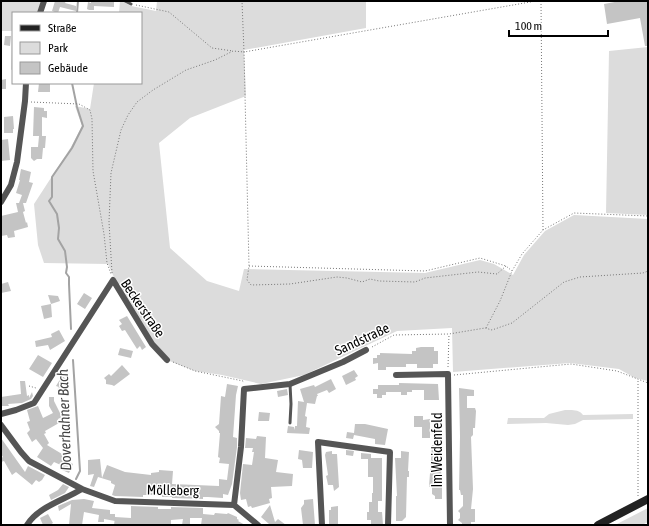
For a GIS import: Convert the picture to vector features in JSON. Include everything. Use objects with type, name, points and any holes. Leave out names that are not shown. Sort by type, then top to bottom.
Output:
[{"type":"main road","points":[[598,525],[648,499]]},
{"type":"street","points":[[40,12],[44,1]]},
{"type":"street","points":[[1,202],[11,186],[17,162],[26,84]]},
{"type":"street","name":"Beckerstraße","points":[[1,414],[34,403],[113,280],[152,344],[167,360]]},
{"type":"street","name":"Sandstraße","points":[[244,389],[290,384],[343,362],[366,350]]},
{"type":"street","points":[[396,375],[448,375]]},
{"type":"street","name":"Im Weidenfeld","points":[[448,375],[450,525]]},
{"type":"street","points":[[244,389],[234,505],[258,525]]},
{"type":"street","name":"Mölleberg","points":[[1,425],[29,461],[82,490],[115,501],[234,505]]},
{"type":"street","points":[[322,525],[318,442],[390,452],[388,525]]},
{"type":"street","points":[[27,525],[42,508],[82,490]]},
{"type":"lane","points":[[125,1],[131,4]]},
{"type":"lane","points":[[290,384],[290,423]]},
{"type":"path","points":[[242,1],[249,266],[246,280],[251,285],[290,284],[337,277],[362,282],[370,279],[379,281],[415,282],[425,278],[478,272],[497,274],[506,266]]},
{"type":"path","points":[[131,4],[169,12],[212,48],[244,52],[536,1]]},
{"type":"path","points":[[541,1],[543,230]]},
{"type":"path","points":[[113,280],[109,222],[111,173],[121,130],[128,115],[137,102],[153,90],[186,70],[215,60],[233,51]]},
{"type":"path","points":[[25,102],[79,104],[90,110],[93,171],[104,234],[107,263],[113,280]]},
{"type":"path","points":[[485,328],[500,301],[512,271],[522,254],[543,230],[574,213],[648,216]]},
{"type":"path","points":[[249,266],[425,271],[480,258],[506,266],[512,271]]},
{"type":"path","name":"Sandstraße","points":[[366,350],[394,335],[448,334],[485,328],[492,330],[512,322],[564,282],[580,278],[648,271]]},
{"type":"path","points":[[448,334],[448,375],[571,364],[617,371],[648,383]]},
{"type":"path","points":[[167,360],[195,371],[243,381],[244,389]]},
{"type":"path","points":[[638,380],[638,504]]},
{"type":"green space","points":[[1,1],[41,1],[37,12],[12,12],[12,31],[1,31]]},
{"type":"green space","points":[[120,1],[131,6],[156,11],[157,1],[366,1],[366,28],[244,50],[246,96],[190,118],[159,143],[170,248],[207,281],[239,291],[244,269],[425,273],[480,260],[494,264],[513,275],[524,255],[545,231],[574,215],[648,219],[648,381],[635,378],[619,369],[570,363],[453,372],[452,328],[397,331],[304,375],[261,384],[222,375],[195,371],[167,360],[152,344],[121,293],[108,264],[44,263],[38,245],[34,204],[71,147],[82,126],[75,106],[90,109],[94,84],[142,84],[142,12],[119,12]]},
{"type":"green space","points":[[12,31],[12,70],[11,70]]},
{"type":"green space","points":[[648,47],[648,215],[606,213],[609,51]]},
{"type":"green space","points":[[565,410],[577,411],[583,415],[633,414],[633,419],[583,420],[575,424],[568,425],[546,423],[507,424],[508,418],[544,418],[549,414]]},
{"type":"green space","points":[[648,508],[648,522],[642,525],[615,525]]},
{"type":"building","points":[[55,1],[66,1],[65,3],[76,6],[76,11],[60,7],[58,12],[52,11]]},
{"type":"building","points":[[91,1],[114,1],[114,7],[94,6],[94,10],[89,10],[87,9],[88,2],[91,3]]},
{"type":"building","points":[[620,1],[648,1],[648,46],[645,46],[640,18],[607,24],[604,4]]},
{"type":"building","points":[[5,36],[11,36],[10,46],[4,45]]},
{"type":"building","points":[[6,79],[6,89],[1,89],[1,80]]},
{"type":"building","points":[[39,84],[50,84],[50,92],[38,92]]},
{"type":"building","points":[[34,107],[44,108],[44,111],[47,111],[47,118],[42,117],[42,136],[46,136],[42,159],[37,159],[34,161],[31,158],[31,147],[38,147],[39,136],[33,136]]},
{"type":"building","points":[[13,116],[13,133],[4,133],[4,117]]},
{"type":"building","points":[[8,139],[10,160],[1,161],[1,140]]},
{"type":"building","points":[[21,169],[31,172],[29,182],[33,183],[26,203],[23,203],[25,211],[23,212],[28,227],[14,231],[15,237],[8,238],[7,235],[1,236],[1,216],[18,212],[16,203],[19,203],[22,195],[16,193],[20,180]]},
{"type":"building","points":[[8,282],[11,291],[1,293],[1,284]]},
{"type":"building","points":[[84,293],[92,298],[85,309],[77,304]]},
{"type":"building","points":[[48,295],[58,296],[60,301],[51,304]]},
{"type":"building","points":[[51,304],[52,317],[44,319],[41,306]]},
{"type":"building","points":[[127,316],[146,347],[142,350],[140,346],[137,349],[125,330],[122,331],[119,326],[122,324],[119,320]]},
{"type":"building","points":[[59,330],[65,341],[50,350],[48,345],[36,347],[35,341],[52,337],[51,334]]},
{"type":"building","points":[[434,347],[434,351],[438,351],[438,364],[433,364],[433,368],[417,368],[417,364],[406,364],[406,367],[386,367],[386,370],[378,370],[378,363],[373,364],[373,358],[377,358],[377,355],[380,355],[380,353],[412,354],[412,351],[416,351],[416,348]]},
{"type":"building","points":[[120,348],[133,351],[131,358],[118,355]]},
{"type":"building","points":[[38,355],[52,363],[43,377],[29,369]]},
{"type":"building","points":[[122,365],[130,374],[114,386],[106,384],[106,380],[104,378],[109,374],[111,376]]},
{"type":"building","points":[[354,370],[358,376],[355,378],[356,380],[346,385],[342,376]]},
{"type":"building","points":[[62,376],[69,381],[63,394],[57,390],[59,387],[56,386]]},
{"type":"building","points":[[331,379],[336,389],[329,393],[327,390],[317,394],[318,396],[315,404],[307,403],[305,416],[307,417],[306,427],[310,428],[309,434],[287,433],[288,426],[294,427],[295,430],[295,426],[297,426],[298,401],[304,402],[300,389],[314,385],[315,387]]},
{"type":"building","points":[[20,381],[25,381],[27,396],[29,395],[29,398],[32,392],[33,396],[31,399],[22,403],[1,406],[1,397],[21,394]]},
{"type":"building","points":[[399,383],[438,384],[439,400],[424,400],[424,390],[412,390],[412,392],[407,392],[407,395],[401,395],[401,392],[386,392],[386,395],[382,395],[382,398],[377,398],[377,394],[373,394],[373,389],[378,389],[378,385],[399,385]]},
{"type":"building","points":[[227,384],[238,386],[233,437],[237,438],[237,447],[232,484],[228,495],[223,494],[223,498],[203,497],[203,499],[172,498],[162,497],[162,495],[143,495],[143,497],[115,496],[112,495],[115,485],[111,483],[111,481],[98,477],[94,487],[90,486],[94,474],[88,475],[88,460],[100,459],[102,478],[107,465],[125,472],[151,475],[151,473],[159,472],[159,470],[173,471],[172,484],[219,486],[219,479],[227,480],[229,464],[219,463],[220,433],[215,427],[219,424],[221,396],[225,397]]},
{"type":"building","points":[[459,388],[474,390],[474,396],[467,396],[467,408],[475,408],[476,411],[475,428],[473,428],[473,435],[471,437],[473,489],[471,509],[475,509],[475,522],[471,522],[471,525],[462,525],[462,523],[458,520],[460,518],[460,513],[458,511],[463,506],[463,495],[461,495],[459,490]]},
{"type":"building","points":[[287,389],[288,395],[278,397],[277,391]]},
{"type":"building","points":[[49,397],[54,397],[54,401],[62,417],[58,419],[59,423],[45,431],[46,433],[44,434],[49,443],[47,445],[62,454],[62,457],[73,464],[69,473],[62,470],[63,466],[54,462],[51,466],[37,457],[43,448],[36,439],[32,442],[27,433],[30,430],[27,422],[30,421],[27,410],[38,406],[43,418],[53,413],[49,406]]},
{"type":"building","points":[[259,412],[270,413],[269,421],[258,421]]},
{"type":"building","points":[[414,416],[423,416],[423,420],[430,419],[430,438],[422,438],[422,427],[414,427]]},
{"type":"building","points":[[355,424],[365,424],[388,429],[385,445],[375,444],[375,439],[354,435],[353,439],[346,438],[347,432],[354,433]]},
{"type":"building","points":[[257,436],[266,437],[265,458],[278,460],[276,472],[293,474],[292,486],[271,487],[272,498],[269,499],[270,503],[252,508],[251,506],[248,507],[246,499],[241,500],[240,493],[243,464],[252,465],[254,452],[252,452],[253,448],[245,448],[246,438],[256,439]]},
{"type":"building","points":[[1,438],[25,472],[28,466],[45,475],[42,480],[39,482],[36,480],[32,485],[16,472],[12,475],[4,461],[1,462],[1,458],[3,457],[1,454]]},
{"type":"building","points":[[432,445],[442,445],[442,457],[440,457],[442,499],[435,499],[435,496],[432,494],[432,487],[429,487]]},
{"type":"building","points":[[299,450],[313,452],[312,468],[303,468],[302,460],[298,459]]},
{"type":"building","points":[[346,450],[354,451],[353,456],[346,455]]},
{"type":"building","points":[[332,451],[332,454],[337,454],[339,487],[334,491],[333,485],[328,485],[326,476],[328,475],[325,455],[326,452]]},
{"type":"building","points":[[401,451],[409,452],[409,477],[407,477],[406,517],[402,521],[396,521],[397,496],[395,458],[401,458]]},
{"type":"building","points":[[361,453],[371,454],[371,458],[382,458],[382,501],[378,501],[378,512],[382,512],[383,525],[371,525],[371,520],[367,520],[369,502],[372,502],[373,477],[368,477],[368,459],[361,459]]},
{"type":"building","points":[[63,484],[69,487],[65,493],[51,500],[49,495],[58,490]]},
{"type":"building","points":[[84,499],[94,501],[92,508],[110,510],[110,514],[115,514],[115,521],[104,519],[104,522],[98,522],[99,515],[84,512],[82,525],[69,525],[71,504],[59,511],[58,506],[72,500]]},
{"type":"building","points":[[313,499],[315,525],[303,525],[301,508],[304,504],[304,500]]},
{"type":"building","points":[[270,505],[275,522],[278,519],[286,525],[269,524],[261,517]]},
{"type":"building","points":[[131,506],[158,507],[158,509],[171,509],[171,507],[203,508],[203,514],[214,515],[215,513],[228,513],[237,517],[239,520],[238,521],[245,525],[201,525],[202,518],[190,518],[190,525],[182,525],[183,519],[171,520],[171,525],[114,525],[115,517],[131,518]]},
{"type":"building","points":[[338,506],[338,525],[329,525],[329,510],[331,510],[331,507]]},
{"type":"building","points":[[48,514],[53,523],[50,525],[43,525],[40,518]]},
{"type":"waterway","name":"Doverhahner Bach","points":[[77,12],[78,1]]},
{"type":"waterway","name":"Doverhahner Bach","points":[[71,329],[69,277],[66,273],[67,267],[65,251],[58,239],[59,228],[57,214],[49,201],[52,197],[52,177],[72,148],[83,126],[72,84]]},
{"type":"waterway","name":"Doverhahner Bach","points":[[73,360],[80,471],[76,479]]}]
